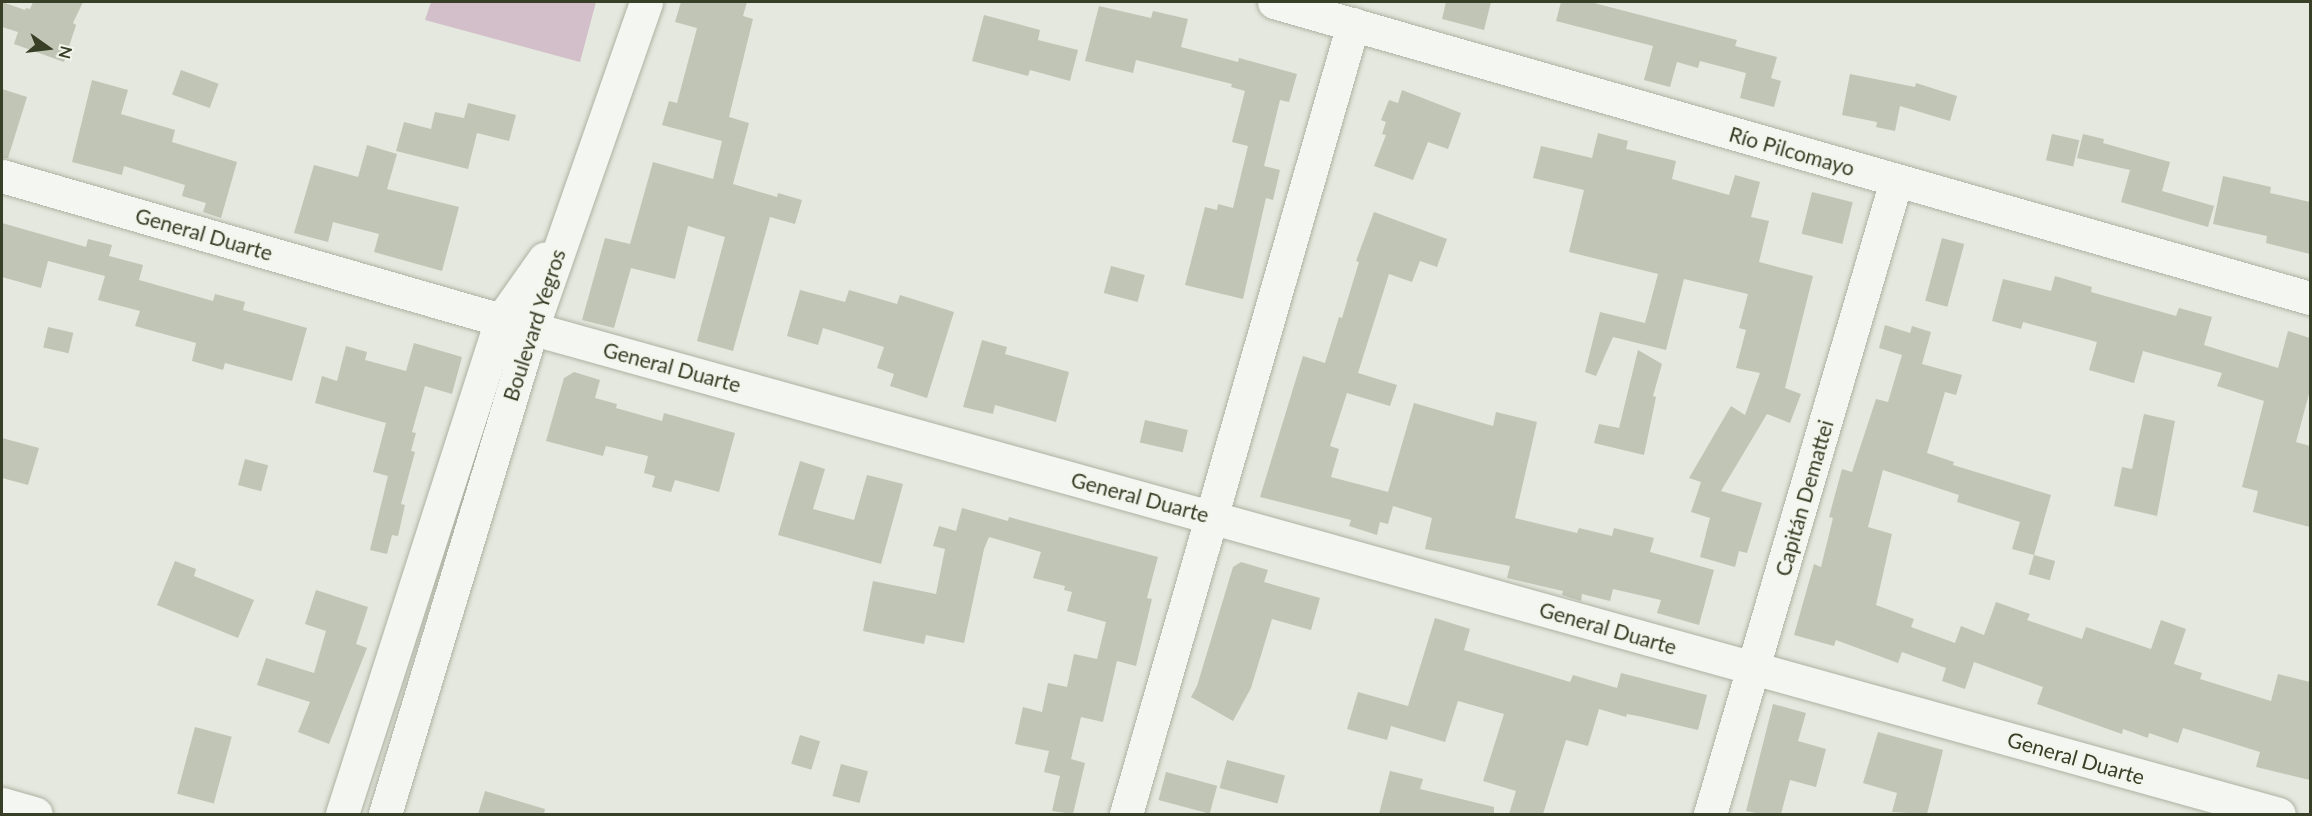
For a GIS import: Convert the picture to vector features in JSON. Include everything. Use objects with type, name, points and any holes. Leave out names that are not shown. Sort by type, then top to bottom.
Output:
[{"type":"street","points":[[564,230],[646,2]]},
{"type":"street","name":"Río Pilcomayo","points":[[1274,2],[2310,298]]},
{"type":"street","points":[[1126,814],[1214,517],[1353,24]]},
{"type":"street","name":"General Duarte","points":[[2,176],[501,320],[2279,814]]},
{"type":"street","name":"Capitán Demattei","points":[[1710,814],[1896,181]]},
{"type":"street","name":"Boulevard Yegros","points":[[342,814],[501,320],[564,230]]},
{"type":"street","name":"Boulevard Yegros","points":[[385,814],[532,328],[564,230]]},
{"type":"street","points":[[2,804],[36,814]]},
{"type":"shaded area","points":[[431,2],[596,2],[580,62],[425,20]]},
{"type":"building","points":[[2,2],[25,10],[30,9],[33,2],[83,2],[73,23],[76,25],[64,62],[14,44],[18,32],[2,27]]},
{"type":"building","points":[[681,2],[747,2],[743,16],[753,19],[729,117],[749,123],[733,184],[777,197],[778,193],[802,200],[795,224],[770,217],[733,351],[697,341],[725,237],[688,226],[675,279],[631,268],[614,328],[582,320],[605,238],[630,244],[653,162],[713,179],[722,141],[662,125],[669,101],[677,103],[697,28],[675,22]]},
{"type":"building","points":[[1446,2],[1491,2],[1484,30],[1442,19]]},
{"type":"building","points":[[1561,2],[1590,2],[1737,40],[1735,46],[1777,57],[1771,78],[1781,81],[1774,107],[1740,98],[1746,73],[1700,61],[1698,68],[1677,62],[1670,87],[1644,80],[1653,46],[1556,21]]},
{"type":"building","points":[[1099,6],[1151,18],[1153,11],[1188,19],[1181,47],[1238,62],[1239,58],[1297,74],[1289,102],[1280,100],[1264,166],[1280,170],[1273,200],[1266,198],[1243,299],[1185,285],[1205,207],[1217,210],[1218,204],[1233,208],[1248,146],[1232,142],[1245,91],[1231,87],[1232,84],[1136,60],[1133,73],[1085,61]]},
{"type":"building","points":[[984,15],[1040,30],[1038,40],[1078,50],[1070,81],[1030,70],[1028,76],[972,61]]},
{"type":"building","points":[[181,70],[219,84],[210,108],[172,94]]},
{"type":"building","points":[[1850,74],[1915,87],[1916,83],[1957,96],[1950,121],[1900,106],[1895,131],[1876,127],[1877,122],[1842,115]]},
{"type":"building","points":[[92,80],[128,90],[121,114],[175,130],[172,142],[237,162],[221,218],[203,212],[206,203],[182,196],[185,185],[124,166],[122,175],[72,162]]},
{"type":"building","points":[[2,89],[27,97],[8,158],[2,158]]},
{"type":"building","points":[[1402,90],[1461,113],[1448,149],[1428,142],[1413,180],[1374,166],[1386,135],[1382,134],[1386,122],[1381,120],[1389,100],[1398,103]]},
{"type":"building","points":[[468,103],[516,115],[509,141],[477,133],[468,169],[396,151],[404,122],[431,129],[435,112],[464,118]]},
{"type":"building","points":[[1598,133],[1628,141],[1626,149],[1676,161],[1672,179],[1729,195],[1735,175],[1760,182],[1751,217],[1769,221],[1759,262],[1813,276],[1785,388],[1801,394],[1790,423],[1767,414],[1721,491],[1762,503],[1747,553],[1739,551],[1735,567],[1700,557],[1710,518],[1691,512],[1701,482],[1689,478],[1731,406],[1745,415],[1760,373],[1736,368],[1746,330],[1739,328],[1748,294],[1684,279],[1666,350],[1613,337],[1596,376],[1585,372],[1600,312],[1645,323],[1658,274],[1569,252],[1584,190],[1533,178],[1541,146],[1592,158]]},
{"type":"building","points":[[2052,134],[2079,140],[2073,167],[2046,160]]},
{"type":"building","points":[[2083,134],[2104,139],[2103,143],[2170,162],[2162,191],[2214,206],[2208,227],[2121,202],[2130,170],[2077,158]]},
{"type":"building","points":[[367,145],[397,154],[387,189],[459,207],[442,271],[374,252],[379,234],[333,222],[328,242],[294,233],[314,165],[358,177]]},
{"type":"building","points":[[2223,176],[2271,187],[2270,193],[2310,202],[2310,254],[2266,243],[2267,236],[2213,224]]},
{"type":"building","points":[[1812,192],[1853,202],[1842,244],[1802,234]]},
{"type":"building","points":[[1374,212],[1447,239],[1437,267],[1420,261],[1412,282],[1389,274],[1358,373],[1397,385],[1390,406],[1347,393],[1330,446],[1339,449],[1331,477],[1388,492],[1414,403],[1493,426],[1496,412],[1537,422],[1515,518],[1577,533],[1579,528],[1612,536],[1614,528],[1654,538],[1650,552],[1714,570],[1699,625],[1657,613],[1661,600],[1613,589],[1610,601],[1582,594],[1581,601],[1562,595],[1563,591],[1507,578],[1510,566],[1425,549],[1432,518],[1393,506],[1388,524],[1380,522],[1377,535],[1349,526],[1351,520],[1260,497],[1303,356],[1325,363],[1339,317],[1342,318],[1359,262],[1356,261]]},
{"type":"building","points":[[2,223],[86,247],[88,239],[112,245],[109,256],[143,265],[139,280],[213,301],[215,294],[245,302],[243,310],[307,328],[292,381],[225,363],[223,370],[192,361],[196,343],[135,326],[140,311],[98,300],[105,276],[48,261],[41,288],[2,277]]},
{"type":"building","points":[[1942,238],[1964,244],[1947,307],[1925,301]]},
{"type":"building","points":[[1111,266],[1145,275],[1138,302],[1104,293]]},
{"type":"building","points":[[2055,276],[2092,287],[2091,292],[2176,316],[2179,308],[2212,317],[2204,345],[2278,368],[2288,331],[2310,338],[2310,390],[2296,442],[2310,446],[2310,527],[2253,512],[2258,491],[2242,487],[2264,401],[2217,386],[2222,373],[2143,351],[2134,383],[2089,370],[2097,342],[2023,322],[2021,329],[1992,321],[2003,279],[2051,291]]},
{"type":"building","points":[[800,290],[845,302],[849,290],[897,304],[900,295],[954,312],[927,398],[890,386],[894,374],[877,368],[884,347],[823,328],[818,345],[787,336]]},
{"type":"building","points":[[1885,325],[1910,333],[1912,326],[1931,332],[1922,364],[1962,375],[1956,395],[1945,392],[1927,453],[1954,462],[1953,465],[2051,495],[2034,555],[2012,549],[2020,522],[1957,502],[1959,495],[1883,470],[1868,527],[1892,534],[1876,605],[1914,619],[1911,627],[1955,643],[1961,626],[1984,635],[1996,602],[2030,614],[2027,620],[2082,639],[2086,627],[2151,649],[2161,620],[2186,629],[2174,664],[2202,673],[2200,679],[2271,701],[2278,674],[2310,682],[2310,780],[2256,767],[2260,752],[2183,728],[2178,743],[2149,733],[2148,738],[2123,729],[2122,734],[2037,704],[2043,687],[1974,662],[1965,689],[1942,681],[1946,668],[1902,652],[1898,663],[1836,640],[1834,646],[1794,635],[1814,564],[1821,567],[1833,518],[1829,517],[1842,469],[1852,472],[1876,399],[1888,402],[1902,355],[1879,348]]},
{"type":"building","points":[[48,327],[73,333],[69,353],[43,347]]},
{"type":"building","points":[[982,340],[1007,347],[1005,354],[1069,372],[1056,422],[995,405],[993,414],[963,407]]},
{"type":"building","points":[[414,343],[462,357],[452,394],[425,386],[412,432],[416,433],[411,451],[415,452],[401,504],[405,505],[398,536],[392,535],[387,554],[370,550],[388,476],[373,472],[386,423],[315,403],[322,376],[337,381],[346,346],[367,352],[365,360],[406,371]]},
{"type":"building","points":[[1638,350],[1662,364],[1653,396],[1656,397],[1644,455],[1594,443],[1599,424],[1619,428]]},
{"type":"building","points":[[574,372],[600,380],[595,398],[617,404],[616,408],[662,421],[664,413],[735,433],[719,492],[675,480],[671,492],[652,487],[655,476],[644,473],[648,456],[606,446],[603,456],[546,441],[564,378]]},
{"type":"building","points":[[2144,414],[2175,421],[2157,516],[2114,506],[2122,467],[2132,469]]},
{"type":"building","points":[[1145,420],[1188,430],[1183,452],[1140,442]]},
{"type":"building","points":[[2,438],[39,448],[28,485],[2,478]]},
{"type":"building","points":[[245,459],[268,465],[261,491],[238,485]]},
{"type":"building","points":[[800,461],[825,469],[813,509],[854,520],[867,475],[903,484],[881,564],[778,535]]},
{"type":"building","points":[[962,508],[1008,521],[1009,517],[1158,557],[1147,598],[1152,599],[1136,666],[1117,661],[1103,722],[1081,717],[1071,759],[1085,763],[1073,814],[1052,811],[1060,776],[1044,772],[1049,751],[1015,744],[1023,707],[1042,712],[1048,683],[1067,687],[1074,654],[1097,659],[1106,622],[1067,611],[1072,592],[1064,590],[1065,586],[1033,578],[1041,552],[989,537],[984,549],[964,643],[926,635],[924,644],[863,631],[873,581],[936,594],[945,549],[933,546],[939,526],[956,531]]},
{"type":"building","points":[[2034,555],[2055,561],[2050,580],[2028,574]]},
{"type":"building","points":[[175,561],[196,569],[194,576],[254,600],[238,638],[157,605]]},
{"type":"building","points":[[1241,562],[1268,570],[1264,582],[1320,598],[1311,630],[1272,619],[1251,688],[1233,721],[1191,697],[1197,686],[1233,567]]},
{"type":"building","points":[[316,590],[368,607],[356,644],[367,648],[329,744],[298,732],[310,702],[257,685],[266,658],[314,673],[326,631],[305,624]]},
{"type":"building","points":[[1435,618],[1470,629],[1464,650],[1570,682],[1573,675],[1617,688],[1621,673],[1707,695],[1698,730],[1627,714],[1626,717],[1599,709],[1588,746],[1566,740],[1543,814],[1509,814],[1516,791],[1483,781],[1504,714],[1458,701],[1445,742],[1391,726],[1387,740],[1347,729],[1358,692],[1408,706]]},
{"type":"building","points":[[1773,704],[1806,713],[1798,741],[1826,749],[1816,787],[1790,780],[1781,814],[1762,814],[1746,811]]},
{"type":"building","points":[[195,727],[232,737],[214,803],[177,794]]},
{"type":"building","points":[[1878,732],[1943,750],[1927,814],[1892,812],[1897,793],[1863,783]]},
{"type":"building","points":[[800,735],[820,741],[811,770],[791,764]]},
{"type":"building","points":[[1227,760],[1285,776],[1277,804],[1219,788]]},
{"type":"building","points":[[841,764],[868,771],[860,803],[832,796]]},
{"type":"building","points":[[1390,771],[1423,779],[1420,789],[1494,807],[1494,814],[1379,814]]},
{"type":"building","points":[[1166,772],[1217,786],[1210,814],[1158,800]]},
{"type":"building","points":[[485,791],[545,809],[544,814],[478,814]]}]
